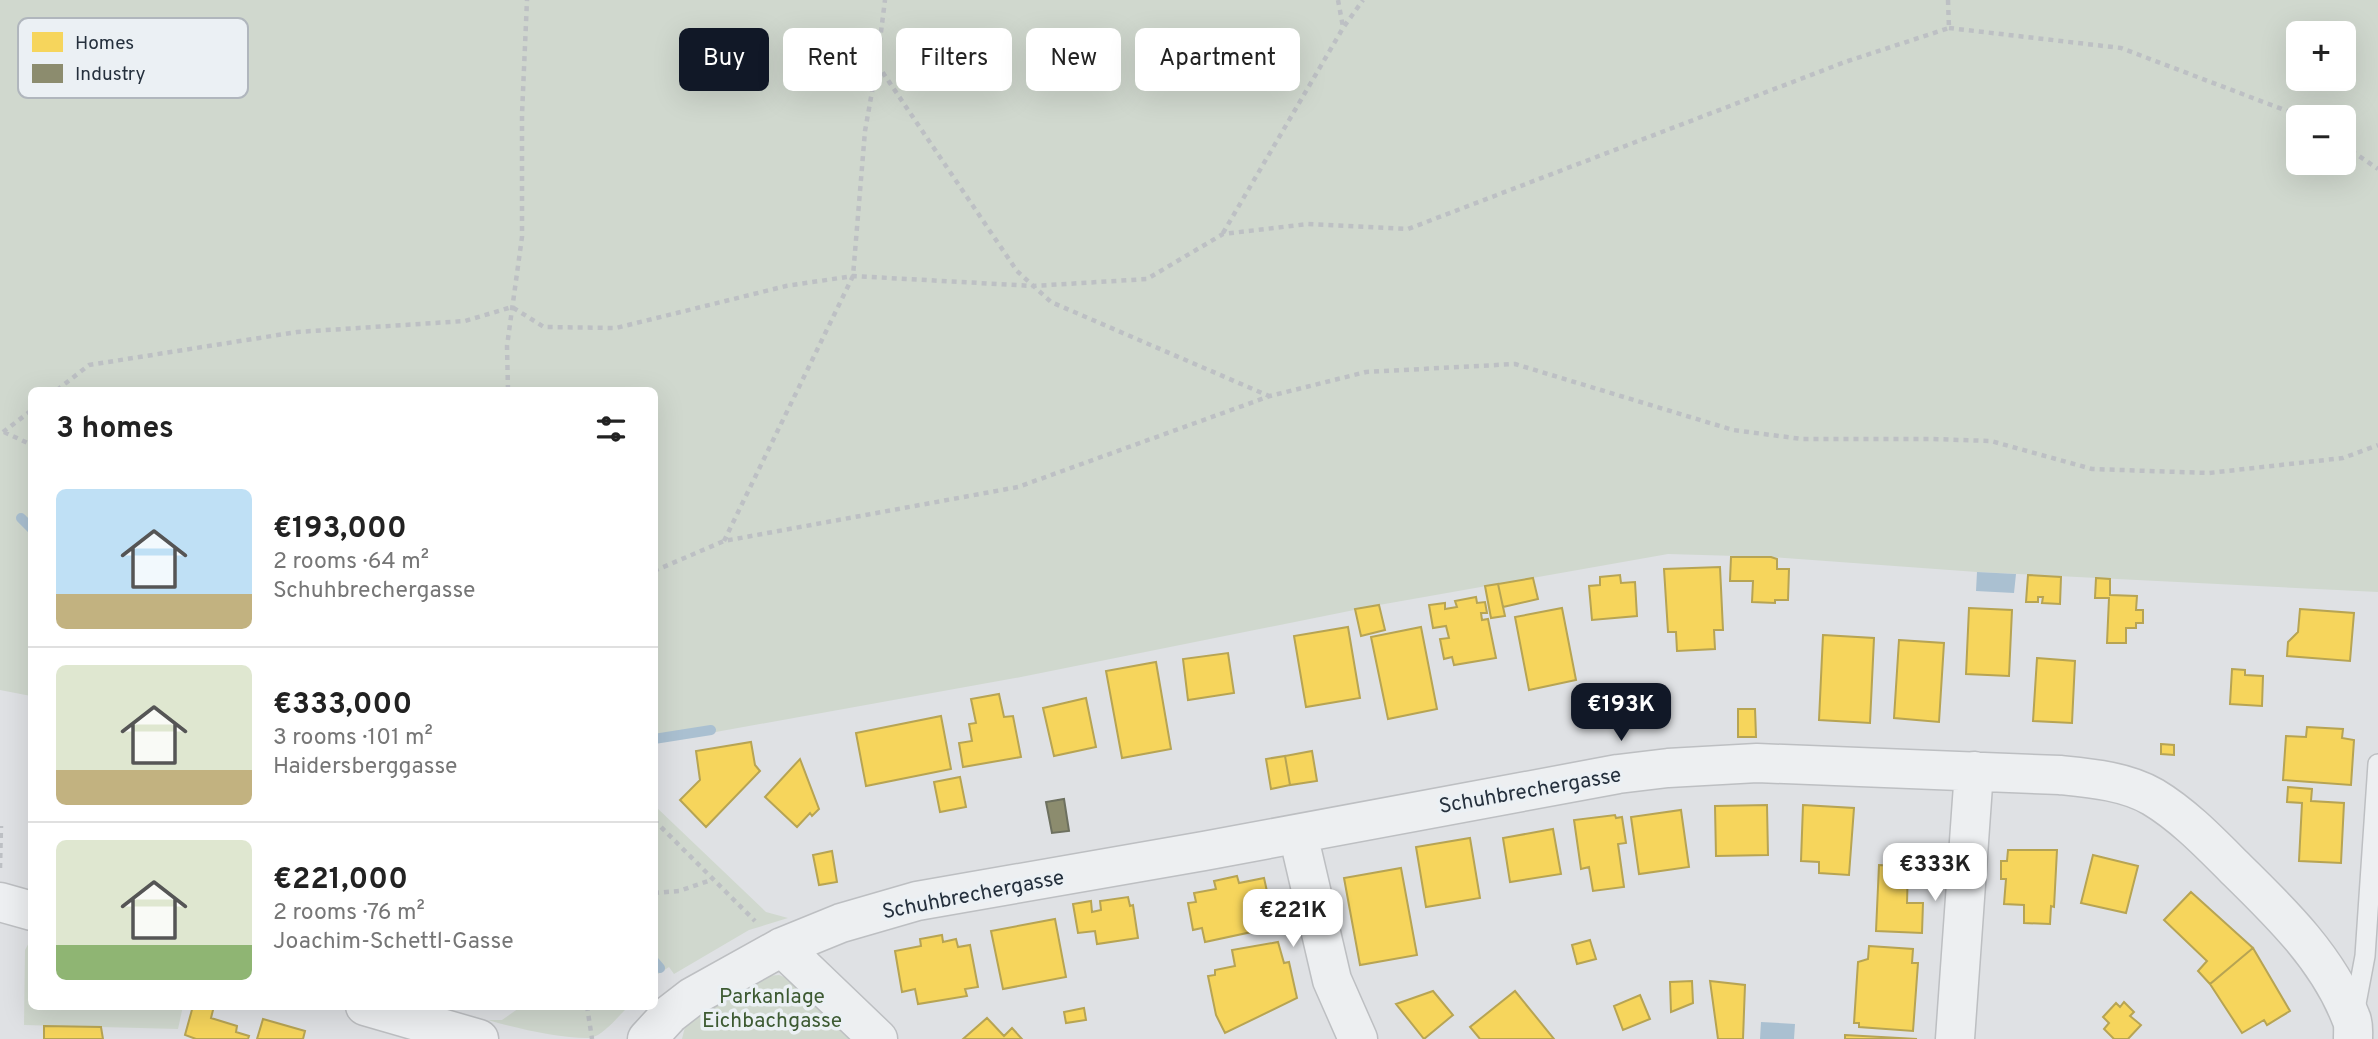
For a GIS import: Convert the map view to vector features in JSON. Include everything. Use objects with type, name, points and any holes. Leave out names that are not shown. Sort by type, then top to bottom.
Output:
[{"type":"street","name":"Schuhbrechergasse","points":[[647,1039],[670,1014],[692,997],[782,947],[841,923],[917,901],[1298,834],[1561,783],[1668,768],[1757,763],[2090,778],[2151,796],[2208,841],[2305,941],[2329,976],[2353,1030]]},
{"type":"street","points":[[1955,1039],[1974,771]]},
{"type":"street","points":[[1298,834],[1332,980],[1358,1039]]},
{"type":"street","points":[[0,902],[28,910]]},
{"type":"street","points":[[782,947],[878,1039]]},
{"type":"street","points":[[379,1010],[479,1039]]},
{"type":"lane","name":"Schuhbrechergasse","points":[[2353,1030],[2365,956],[2378,764]]},
{"type":"path","points":[[508,387],[507,346],[522,237],[522,114],[527,0]]},
{"type":"path","points":[[882,28],[885,0]]},
{"type":"path","points":[[1338,0],[1343,28]]},
{"type":"path","points":[[1223,234],[1343,28],[1363,0]]},
{"type":"path","points":[[1948,0],[1949,28]]},
{"type":"path","points":[[61,387],[89,365],[297,332],[465,321],[512,307],[544,327],[616,328],[786,286],[853,276],[1033,286],[1147,279],[1223,234],[1308,224],[1408,229],[1845,62],[1949,28],[2121,48],[2286,111]]},
{"type":"path","points":[[882,71],[1017,271],[1051,302],[1270,396]]},
{"type":"path","points":[[724,541],[853,276],[865,131],[872,91]]},
{"type":"path","points":[[2356,154],[2378,169]]},
{"type":"path","points":[[658,569],[724,541],[1018,488],[1270,396],[1366,372],[1515,364],[1733,430],[1802,439],[1991,442],[2092,469],[2209,473],[2343,458],[2378,445]]},
{"type":"path","points":[[1,432],[28,413]]},
{"type":"path","points":[[1,432],[28,443]]},
{"type":"path","points":[[658,824],[782,947]]},
{"type":"path","points":[[0,874],[1,826]]},
{"type":"path","points":[[658,893],[679,891],[712,879]]},
{"type":"path","points":[[588,1010],[592,1039]]},
{"type":"green space","points":[[0,0],[2378,0],[2378,592],[1977,572],[1771,557],[1668,554],[1379,605],[1021,677],[658,742],[658,387],[28,387],[28,695],[0,690]]},
{"type":"green space","points":[[658,809],[766,912],[788,918],[749,930],[674,974],[669,967],[658,974]]},
{"type":"green space","points":[[28,944],[28,1010],[182,1010],[178,1029],[24,1025],[25,950]]},
{"type":"green space","name":"Parkanlage Eichbachgasse","points":[[779,975],[792,980],[857,1039],[682,1039],[686,1023],[701,1009],[767,976]]},
{"type":"green space","points":[[516,1010],[625,1010],[606,1029],[591,1038],[553,1035],[488,1020],[502,1020]]},
{"type":"water","points":[[1977,572],[2016,574],[2014,593],[1976,591]]},
{"type":"water","points":[[1761,1022],[1795,1024],[1794,1039],[1760,1039]]},
{"type":"building: Homes","points":[[1731,557],[1777,559],[1777,569],[1789,569],[1788,600],[1775,600],[1775,603],[1752,602],[1753,581],[1730,581]]},
{"type":"building: Homes","points":[[1720,567],[1723,630],[1714,630],[1715,649],[1677,651],[1676,632],[1668,632],[1664,569]]},
{"type":"building: Homes","points":[[1620,575],[1621,583],[1635,582],[1637,616],[1592,620],[1589,586],[1600,585],[1600,577]]},
{"type":"building: Homes","points":[[2028,575],[2061,577],[2060,604],[2042,603],[2043,597],[2038,597],[2038,602],[2026,602]]},
{"type":"building: Homes","points":[[1533,578],[1538,599],[1503,607],[1498,584]]},
{"type":"building: Homes","points":[[2096,578],[2110,579],[2110,595],[2137,596],[2136,610],[2143,610],[2143,623],[2136,623],[2136,628],[2126,628],[2126,643],[2107,643],[2109,598],[2095,598]]},
{"type":"building: Homes","points":[[1498,584],[1505,616],[1491,618],[1485,586]]},
{"type":"building: Homes","points":[[1476,597],[1477,603],[1485,602],[1487,613],[1481,613],[1482,620],[1488,619],[1496,658],[1454,665],[1452,657],[1444,659],[1440,639],[1449,638],[1446,626],[1433,628],[1429,605],[1445,603],[1445,609],[1457,607],[1455,601]]},
{"type":"building: Homes","points":[[1379,605],[1385,630],[1361,636],[1355,609]]},
{"type":"building: Homes","points":[[1562,608],[1576,680],[1529,690],[1515,617]]},
{"type":"building: Homes","points":[[1969,608],[2012,610],[2009,676],[1966,674]]},
{"type":"building: Homes","points":[[2300,609],[2354,613],[2350,661],[2287,656],[2288,642],[2298,632]]},
{"type":"building: Homes","points":[[1348,627],[1360,698],[1306,707],[1294,636]]},
{"type":"building: Homes","points":[[1421,627],[1437,709],[1388,719],[1371,637]]},
{"type":"building: Homes","points":[[1823,635],[1874,638],[1870,723],[1819,720]]},
{"type":"building: Homes","points":[[1899,640],[1944,643],[1939,722],[1894,718]]},
{"type":"building: Homes","points":[[1228,653],[1234,693],[1188,700],[1183,659]]},
{"type":"building: Homes","points":[[2037,658],[2075,661],[2072,723],[2033,721]]},
{"type":"building: Homes","points":[[1156,662],[1171,749],[1122,758],[1106,671]]},
{"type":"building: Homes","points":[[2232,669],[2245,670],[2245,675],[2263,676],[2262,706],[2230,704]]},
{"type":"building: Homes","points":[[999,694],[1004,717],[1013,716],[1021,757],[963,767],[959,743],[972,741],[969,724],[976,723],[971,699]]},
{"type":"building: Homes","points":[[1086,698],[1096,747],[1054,756],[1043,708]]},
{"type":"building: Homes","points":[[1738,709],[1755,709],[1756,737],[1738,737]]},
{"type":"building: Homes","points":[[941,716],[951,769],[866,786],[856,733]]},
{"type":"building: Homes","points":[[2307,727],[2343,729],[2342,738],[2354,740],[2351,785],[2283,780],[2286,736],[2306,737]]},
{"type":"building: Homes","points":[[751,742],[755,765],[760,771],[706,827],[680,800],[700,780],[696,751]]},
{"type":"building: Homes","points":[[2161,744],[2174,745],[2174,755],[2161,754]]},
{"type":"building: Homes","points":[[1312,751],[1317,781],[1290,785],[1285,756]]},
{"type":"building: Homes","points":[[1285,756],[1290,785],[1271,789],[1266,759]]},
{"type":"building: Homes","points":[[800,759],[819,809],[812,816],[810,813],[797,827],[765,797]]},
{"type":"building: Homes","points":[[960,777],[966,807],[940,812],[934,782]]},
{"type":"building: Homes","points":[[2288,787],[2312,789],[2311,801],[2344,803],[2341,863],[2299,861],[2302,803],[2287,802]]},
{"type":"building: Homes","points":[[1767,805],[1768,855],[1716,856],[1715,806]]},
{"type":"building: Homes","points":[[1803,805],[1854,808],[1849,875],[1819,873],[1819,862],[1801,861]]},
{"type":"building: Homes","points":[[1681,810],[1689,867],[1639,874],[1631,817]]},
{"type":"building: Homes","points":[[1615,815],[1616,818],[1622,817],[1626,843],[1618,844],[1624,887],[1593,891],[1589,867],[1581,869],[1574,820]]},
{"type":"building: Homes","points":[[1553,829],[1561,874],[1510,882],[1503,838]]},
{"type":"building: Homes","points":[[1470,838],[1480,898],[1426,907],[1416,847]]},
{"type":"building: Homes","points":[[2008,850],[2057,850],[2054,907],[2051,906],[2050,924],[2024,923],[2024,905],[2004,904],[2006,879],[2001,879],[2001,861],[2007,861]]},
{"type":"building: Homes","points":[[832,851],[837,882],[819,885],[813,855]]},
{"type":"building: Homes","points":[[2093,855],[2138,866],[2126,913],[2081,903]]},
{"type":"building: Homes","points":[[1879,865],[1908,867],[1907,903],[1923,903],[1922,933],[1876,931]]},
{"type":"building: Homes","points":[[1401,868],[1417,955],[1360,965],[1344,878]]},
{"type":"building: Homes","points":[[1237,876],[1239,883],[1264,878],[1275,927],[1205,942],[1202,928],[1193,930],[1188,903],[1196,902],[1194,893],[1216,889],[1214,881]]},
{"type":"building: Homes","points":[[2191,892],[2253,948],[2210,984],[2198,971],[2207,961],[2164,920]]},
{"type":"building: Homes","points":[[1128,897],[1130,906],[1133,905],[1138,938],[1097,944],[1095,931],[1078,933],[1073,904],[1091,901],[1092,912],[1101,910],[1100,901]]},
{"type":"building: Homes","points":[[1055,919],[1066,977],[1003,989],[991,931]]},
{"type":"building: Homes","points":[[942,935],[943,942],[956,939],[958,947],[970,945],[978,987],[965,989],[967,996],[918,1004],[915,989],[902,992],[895,951],[921,946],[920,939]]},
{"type":"building: Homes","points":[[1590,940],[1596,959],[1577,964],[1572,945]]},
{"type":"building: Homes","points":[[1278,942],[1284,963],[1289,962],[1297,998],[1225,1033],[1216,1015],[1208,976],[1215,975],[1215,970],[1235,966],[1232,950]]},
{"type":"building: Homes","points":[[1869,946],[1913,949],[1912,963],[1918,963],[1913,1031],[1859,1027],[1859,1023],[1854,1023],[1858,962],[1868,959]]},
{"type":"building: Homes","points":[[2253,948],[2290,1011],[2267,1025],[2264,1020],[2242,1033],[2210,984]]},
{"type":"building: Homes","points":[[1692,981],[1693,1003],[1671,1012],[1670,982]]},
{"type":"building: Homes","points":[[1710,981],[1745,985],[1743,1039],[1718,1039]]},
{"type":"building: Homes","points":[[1433,991],[1453,1015],[1424,1039],[1396,1004]]},
{"type":"building: Homes","points":[[1515,991],[1554,1039],[1480,1039],[1470,1027]]},
{"type":"building: Homes","points":[[1640,995],[1650,1019],[1623,1030],[1614,1006]]},
{"type":"building: Homes","points":[[2124,1002],[2134,1012],[2130,1016],[2141,1025],[2128,1039],[2114,1039],[2104,1029],[2109,1023],[2103,1017],[2116,1003],[2120,1007]]},
{"type":"building: Homes","points":[[1084,1008],[1086,1020],[1066,1023],[1064,1012]]},
{"type":"building: Homes","points":[[192,1010],[213,1010],[211,1018],[237,1026],[236,1032],[249,1036],[248,1039],[196,1039],[185,1035]]},
{"type":"building: Homes","points":[[987,1018],[1004,1036],[1012,1028],[1022,1039],[963,1039]]},
{"type":"building: Homes","points":[[263,1019],[305,1031],[303,1039],[257,1039]]},
{"type":"building: Homes","points":[[44,1026],[101,1027],[103,1039],[44,1039]]},
{"type":"building: Homes","points":[[1845,1035],[1917,1039],[1845,1039]]},
{"type":"building: Industry","points":[[1064,799],[1069,831],[1052,833],[1046,802]]},
{"type":"waterway","points":[[21,518],[28,525]]},
{"type":"waterway","points":[[658,738],[711,730]]}]
